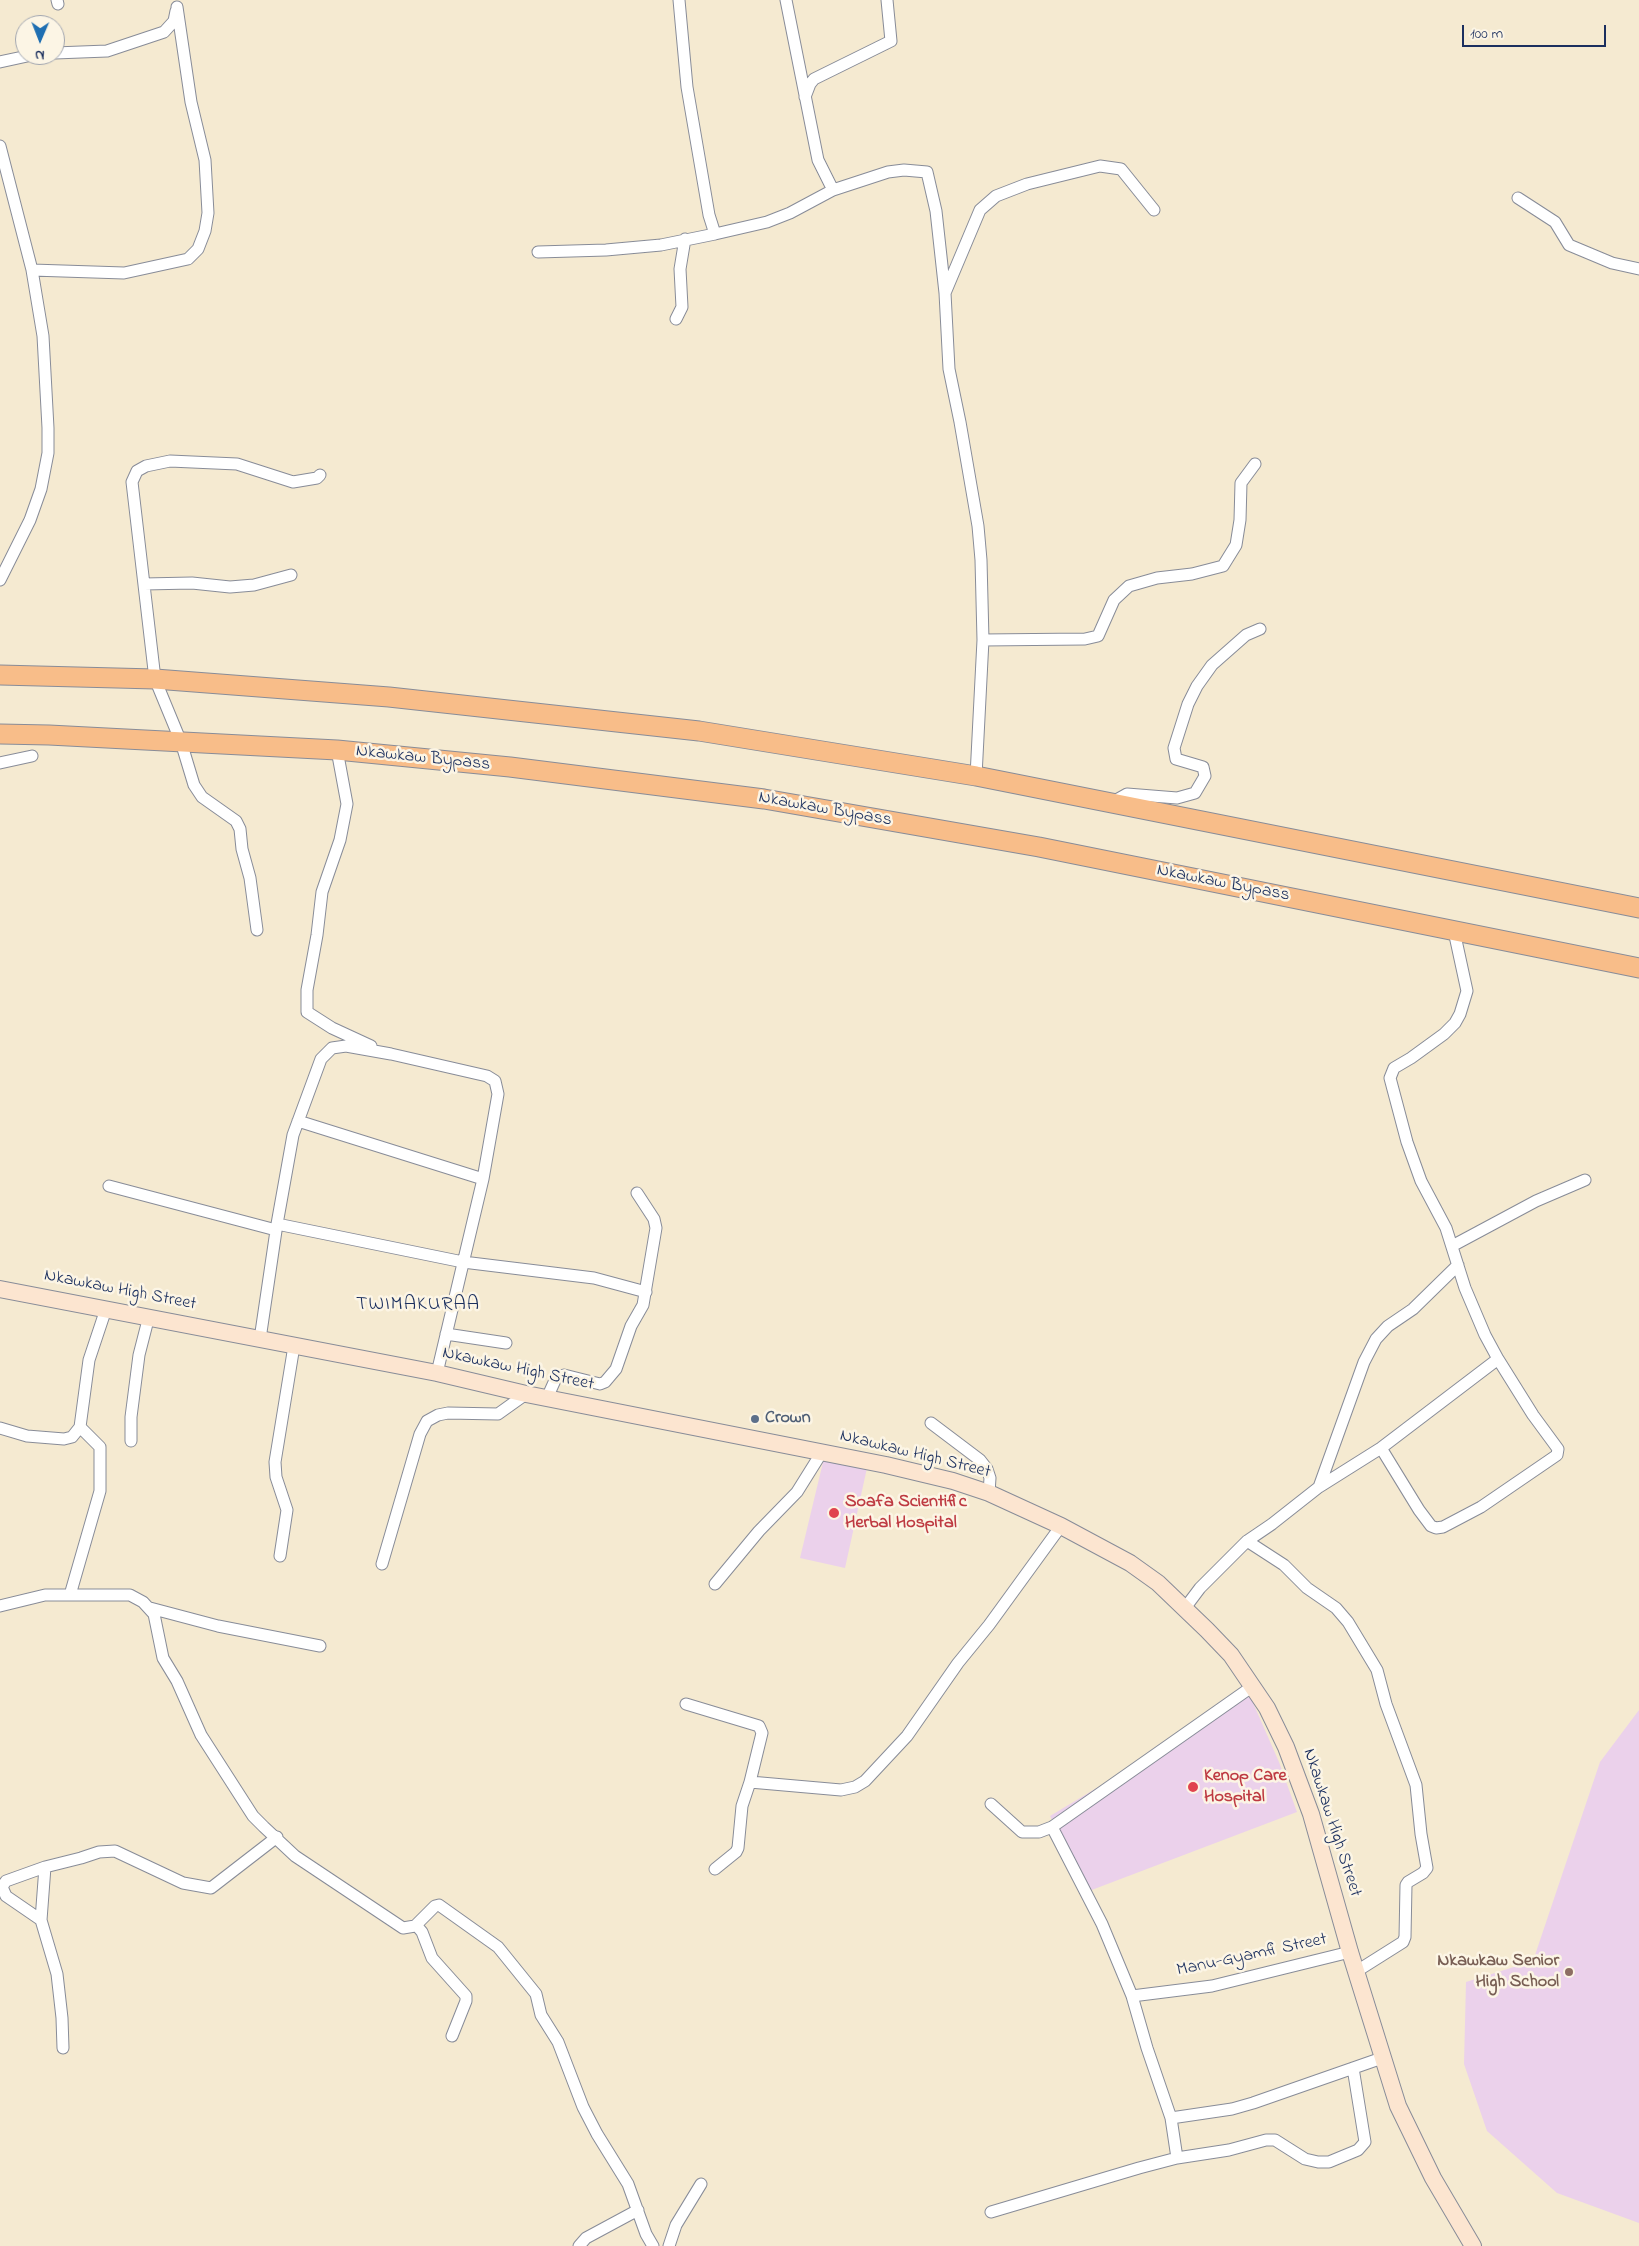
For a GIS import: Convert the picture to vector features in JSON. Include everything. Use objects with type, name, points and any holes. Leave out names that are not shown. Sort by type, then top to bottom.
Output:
[{"type":"highway","points":[[0,675],[155,679],[389,697],[699,731],[976,776],[1639,908]]},
{"type":"highway","name":"Nkawkaw Bypass","points":[[0,734],[337,750],[510,767],[764,799],[1039,847],[1639,968]]},
{"type":"main road","name":"Nkawkaw High Street","points":[[0,1289],[437,1373],[526,1394],[934,1476],[989,1493],[1062,1526],[1130,1563],[1158,1583],[1185,1608],[1230,1656],[1267,1708],[1298,1778],[1311,1814],[1350,1952],[1398,2106],[1420,2153],[1451,2211],[1473,2246]]},
{"type":"street","points":[[679,0],[687,87],[709,215],[715,234]]},
{"type":"street","points":[[786,0],[818,160],[833,190]]},
{"type":"street","points":[[805,99],[810,84],[814,79],[891,41],[887,0]]},
{"type":"street","points":[[65,53],[107,51],[164,32],[174,21],[176,3]]},
{"type":"street","points":[[32,270],[124,273],[188,258],[198,249],[205,231],[208,213],[205,160],[192,102],[176,3]]},
{"type":"street","points":[[0,62],[15,59]]},
{"type":"street","points":[[0,146],[32,270],[43,336],[48,428],[48,453],[41,489],[30,520],[0,580]]},
{"type":"street","points":[[945,293],[980,210],[996,196],[1028,184],[1100,166],[1121,169],[1154,210]]},
{"type":"street","points":[[538,252],[652,246],[715,234],[767,222],[790,213],[833,190],[888,172],[904,170],[927,172],[936,212],[945,293],[949,369],[955,389],[978,526],[984,640],[976,776]]},
{"type":"street","points":[[1518,198],[1555,222],[1569,245],[1612,263],[1639,270]]},
{"type":"street","points":[[676,319],[682,307],[680,269],[685,239]]},
{"type":"street","points":[[257,930],[250,878],[242,849],[240,829],[236,821],[202,797],[194,786],[181,742],[155,679],[132,482],[137,471],[146,466],[170,461],[237,464],[293,482],[316,478],[320,475]]},
{"type":"street","points":[[984,640],[1085,639],[1098,636],[1114,600],[1129,586],[1157,578],[1192,574],[1223,566],[1236,545],[1240,520],[1242,483],[1254,464]]},
{"type":"street","points":[[144,584],[192,583],[230,587],[254,585],[291,575]]},
{"type":"street","points":[[1111,803],[1127,794],[1177,798],[1195,793],[1205,776],[1203,767],[1176,759],[1174,748],[1188,704],[1197,686],[1212,665],[1246,635],[1260,629]]},
{"type":"street","points":[[337,750],[347,804],[340,840],[322,892],[317,935],[307,990],[307,1012],[332,1028],[391,1054]]},
{"type":"street","points":[[0,763],[32,756]]},
{"type":"street","points":[[1381,1448],[1419,1510],[1431,1526],[1436,1528],[1443,1527],[1481,1507],[1557,1456],[1558,1449],[1532,1415],[1498,1358],[1476,1316],[1446,1228],[1421,1180],[1407,1142],[1390,1078],[1394,1068],[1412,1058],[1444,1034],[1455,1023],[1460,1014],[1467,990],[1454,931]]},
{"type":"street","points":[[260,1338],[276,1227],[293,1136],[321,1060],[332,1048],[346,1046],[391,1054],[487,1076],[495,1081],[498,1094],[483,1179],[437,1373]]},
{"type":"street","points":[[298,1121],[483,1179]]},
{"type":"street","points":[[1452,1246],[1536,1202],[1585,1180]]},
{"type":"street","points":[[109,1186],[276,1227],[463,1262],[594,1278],[646,1292]]},
{"type":"street","points":[[548,1398],[556,1378],[564,1375],[600,1384],[605,1382],[616,1369],[631,1326],[643,1305],[656,1224],[637,1193]]},
{"type":"street","points":[[1318,1487],[1364,1362],[1376,1339],[1388,1326],[1413,1309],[1458,1265]]},
{"type":"street","points":[[0,1428],[27,1436],[64,1439],[72,1437],[80,1427],[89,1360],[106,1309]]},
{"type":"street","points":[[130,1440],[131,1417],[140,1355],[148,1316]]},
{"type":"street","points":[[446,1334],[506,1344]]},
{"type":"street","points":[[280,1556],[287,1510],[276,1477],[275,1462],[294,1346]]},
{"type":"street","points":[[1185,1608],[1200,1588],[1247,1540],[1272,1524],[1318,1487],[1381,1448],[1498,1358]]},
{"type":"street","points":[[382,1564],[420,1434],[427,1421],[438,1415],[448,1413],[498,1414],[526,1394]]},
{"type":"street","points":[[931,1423],[980,1460],[987,1469],[990,1478],[989,1493]]},
{"type":"street","points":[[70,1595],[100,1492],[100,1448],[80,1427]]},
{"type":"street","points":[[715,1584],[759,1531],[797,1492],[822,1452]]},
{"type":"street","points":[[750,1782],[841,1790],[856,1788],[865,1781],[907,1736],[958,1663],[989,1625],[1062,1526]]},
{"type":"street","points":[[1247,1540],[1284,1565],[1307,1588],[1336,1608],[1348,1622],[1377,1670],[1386,1704],[1416,1785],[1427,1868],[1406,1885],[1405,1937],[1403,1942],[1357,1971]]},
{"type":"street","points":[[0,1606],[37,1596],[130,1595],[150,1608],[218,1626],[320,1646]]},
{"type":"street","points":[[150,1608],[156,1619],[156,1630],[163,1658],[177,1681],[201,1735],[253,1816],[296,1856],[403,1928],[416,1925],[435,1906],[445,1908],[498,1947],[534,1989],[541,2015],[558,2042],[583,2107],[597,2134],[628,2184],[646,2234],[653,2246]]},
{"type":"street","points":[[991,1804],[1022,1832],[1039,1832],[1052,1827],[1253,1686]]},
{"type":"street","points":[[686,1704],[759,1726],[762,1732],[742,1806],[738,1848],[736,1852],[715,1869]]},
{"type":"street","points":[[1052,1827],[1102,1924],[1132,1996],[1147,2048],[1171,2118],[1177,2158]]},
{"type":"street","points":[[40,1920],[6,1896],[2,1887],[6,1881],[45,1867],[99,1852],[115,1851],[183,1883],[211,1888],[277,1837]]},
{"type":"street","points":[[45,1867],[40,1920],[57,1974],[63,2048]]},
{"type":"street","points":[[416,1925],[422,1932],[432,1958],[466,1996],[466,2001],[452,2036]]},
{"type":"street","name":"Manu-Gyamfi Street","points":[[1132,1996],[1212,1986],[1350,1952]]},
{"type":"street","points":[[1171,2118],[1239,2107],[1382,2058]]},
{"type":"street","points":[[991,2212],[1177,2158],[1229,2150],[1266,2140],[1275,2140],[1305,2159],[1329,2162],[1358,2150],[1365,2142],[1353,2068]]},
{"type":"street","points":[[669,2246],[676,2226],[701,2184]]},
{"type":"street","points":[[579,2246],[586,2238],[638,2210]]},
{"type":"shaded area","name":"Soafa Scientific Herbal Hospital","points":[[824,1458],[867,1468],[845,1568],[800,1558]]},
{"type":"shaded area","name":"Kenop Care Hospital","points":[[1250,1696],[1279,1762],[1297,1812],[1089,1891],[1050,1816]]},
{"type":"shaded area","name":"Nkawkaw Senior High School","points":[[1639,1710],[1639,2223],[1557,2193],[1487,2131],[1464,2064],[1466,1982],[1533,1961],[1600,1762]]},
{"type":"place","name":"Crown","points":[[755,1419]]},
{"type":"place","name":"Soafa Scientific Herbal Hospital","points":[[834,1513]]},
{"type":"place","name":"Kenop Care Hospital","points":[[1193,1787]]},
{"type":"place","name":"Nkawkaw Senior High School","points":[[1569,1972]]},
{"type":"district","name":"TWIMAKURAA","points":[[418,1306]]}]
